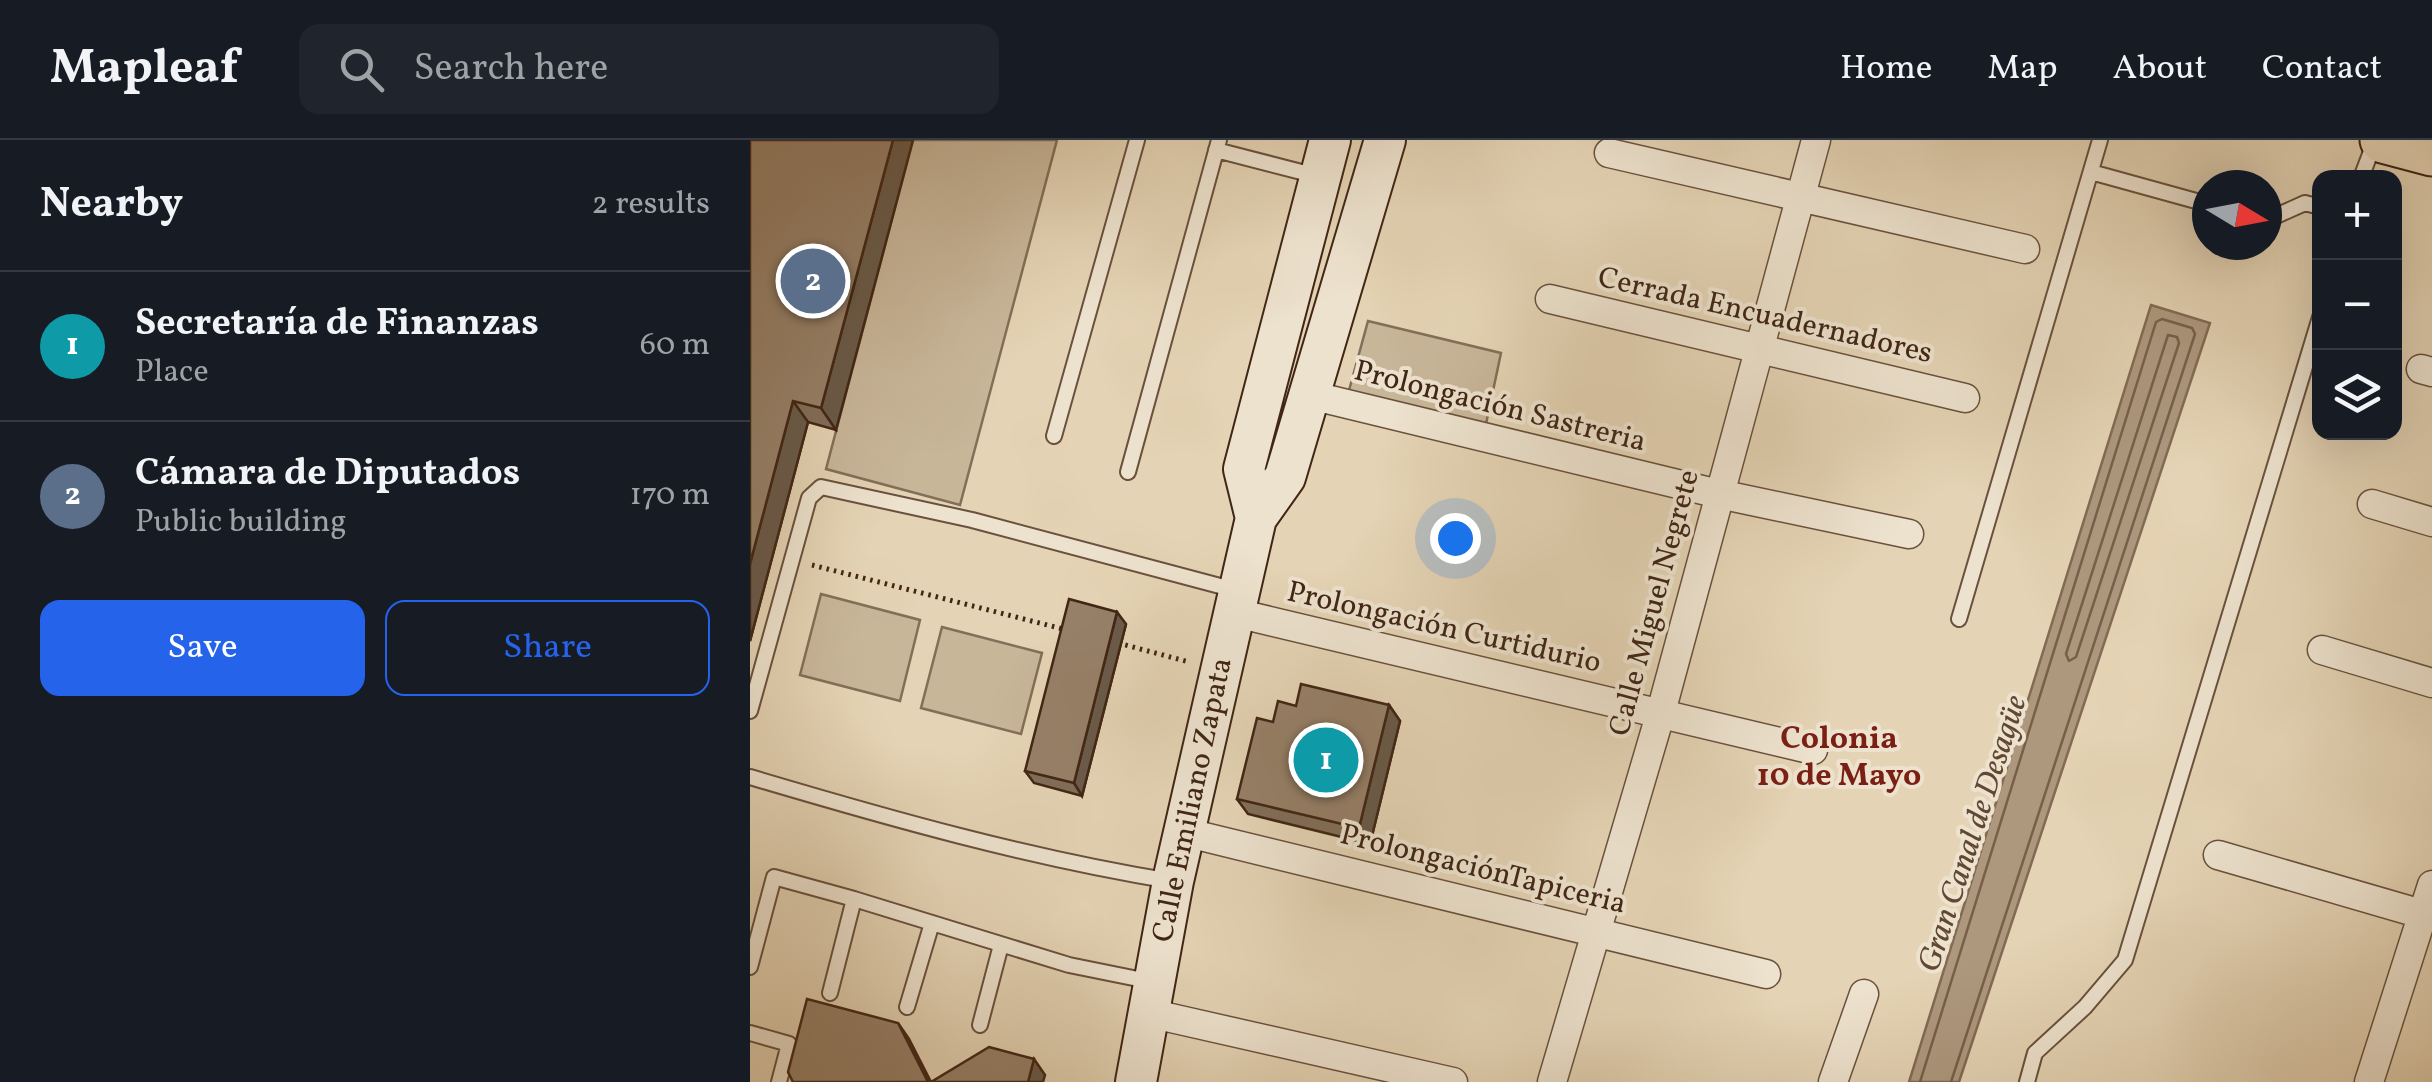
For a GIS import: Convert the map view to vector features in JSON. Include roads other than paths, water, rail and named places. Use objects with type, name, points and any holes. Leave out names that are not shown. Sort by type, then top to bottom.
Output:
[{"type":"main road","points":[[2384,140],[2432,153]]},
{"type":"street","name":"Calle Emiliano Zapata","points":[[1136,1082],[1173,881],[1256,518],[1284,477],[1385,140]]},
{"type":"street","name":"Calle Miguel Negrete","points":[[1552,1082],[1660,712],[1756,347],[1816,140]]},
{"type":"street","points":[[1610,153],[2025,249]]},
{"type":"street","name":"Calle Emiliano Zapata","points":[[1256,518],[1244,469],[1325,158]]},
{"type":"street","name":"Cerrada Encuadernadores","points":[[1550,298],[1965,398]]},
{"type":"street","name":"Prolongación Sastreria","points":[[1310,395],[1719,494],[1909,534]]},
{"type":"street","points":[[2372,504],[2432,522]]},
{"type":"street","name":"Prolongación Curtidurio","points":[[1238,602],[1812,750]]},
{"type":"street","points":[[2322,650],[2432,683]]},
{"type":"street","name":"ProlongaciónTapiceria","points":[[1184,832],[1595,929],[1766,974]]},
{"type":"street","points":[[2218,855],[2428,915]]},
{"type":"street","points":[[2369,1082],[2428,915],[2432,885]]},
{"type":"street","points":[[1833,1082],[1864,994]]},
{"type":"street","points":[[1152,997],[1453,1082]]},
{"type":"lane","points":[[1054,436],[1137,140]]},
{"type":"lane","points":[[1959,618],[2100,140]]},
{"type":"lane","points":[[2365,170],[2376,140]]},
{"type":"lane","points":[[1128,472],[1218,145],[1325,158]]},
{"type":"lane","points":[[2090,172],[2192,200]]},
{"type":"lane","points":[[2282,213],[2305,203],[2312,205]]},
{"type":"lane","points":[[2027,1082],[2035,1053],[2085,1007],[2124,960],[2312,343]]},
{"type":"lane","points":[[750,712],[809,498],[814,491],[829,486],[1238,602]]},
{"type":"lane","points":[[750,777],[874,814],[1102,870],[1173,881]]},
{"type":"lane","points":[[750,968],[774,877],[932,923],[1152,997]]},
{"type":"lane","points":[[830,993],[854,899]]},
{"type":"lane","points":[[907,1007],[932,923]]},
{"type":"lane","points":[[980,1024],[1001,945]]},
{"type":"lane","points":[[750,1033],[789,1044],[780,1082]]},
{"type":"water","points":[[2151,305],[2210,323],[1959,1082],[1909,1082]]},
{"type":"place","name":"Cámara de Diputados","points":[[813,281]]},
{"type":"place","name":"Secretaría de Finanzas","points":[[1326,760]]},
{"type":"district","name":"Colonia 10 de Mayo","points":[[1839,758]]},
{"type":"water label","name":"Gran Canal de Desagüe","points":[[1974,834]]}]
